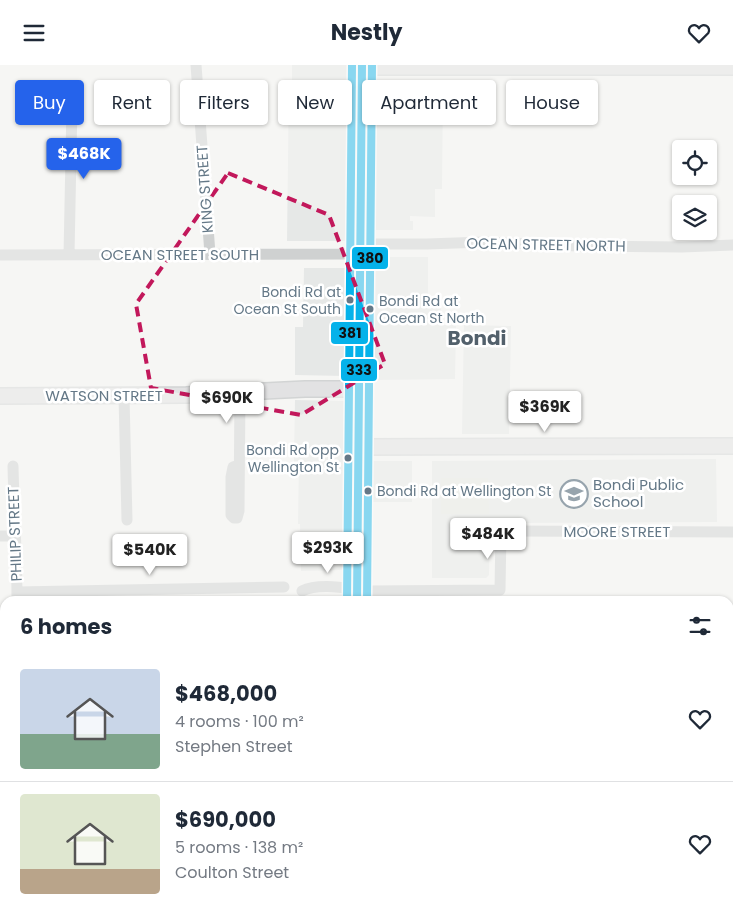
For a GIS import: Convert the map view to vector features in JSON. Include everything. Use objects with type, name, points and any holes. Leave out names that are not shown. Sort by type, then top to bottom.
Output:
[{"type":"main road","points":[[357,595],[362,66]]},
{"type":"street","name":"KING STREET","points":[[196,65],[210,254]]},
{"type":"street","points":[[362,66],[733,67]]},
{"type":"street","points":[[69,255],[72,125]]},
{"type":"street","name":"OCEAN STREET NORTH","points":[[359,249],[376,244],[484,242],[578,247],[733,245]]},
{"type":"street","name":"OCEAN STREET SOUTH","points":[[0,255],[344,254],[359,249]]},
{"type":"street","name":"WATSON STREET","points":[[0,396],[124,396],[305,389],[359,389]]},
{"type":"street","points":[[238,465],[241,453],[240,393]]},
{"type":"street","points":[[124,396],[127,520]]},
{"type":"street","points":[[358,447],[733,447]]},
{"type":"street","name":"PHILIP STREET","points":[[13,466],[17,596]]},
{"type":"street","name":"MOORE STREET","points":[[357,595],[369,591],[500,589],[502,531],[733,532]]},
{"type":"street","points":[[0,536],[14,536]]},
{"type":"street","points":[[44,596],[284,587]]},
{"type":"street","points":[[302,591],[315,588],[348,587],[357,595]]},
{"type":"highlighted area","points":[[228,173],[329,215],[385,364],[301,415],[151,388],[136,304]]},
{"type":"shaded area","points":[[292,65],[348,65],[348,80],[292,80]]},
{"type":"shaded area","points":[[288,125],[347,125],[346,241],[287,241]]},
{"type":"shaded area","points":[[374,125],[443,125],[442,189],[435,189],[435,217],[410,216],[410,221],[413,221],[413,230],[373,230]]},
{"type":"shaded area","points":[[374,257],[428,257],[428,303],[441,303],[441,325],[456,325],[455,379],[372,380]]},
{"type":"shaded area","points":[[304,268],[345,268],[345,376],[295,375],[295,327],[303,327]]},
{"type":"shaded area","points":[[464,325],[511,326],[509,434],[462,434]]},
{"type":"shaded area","points":[[295,400],[344,401],[343,570],[301,571],[300,524],[298,524],[299,462],[294,462]]},
{"type":"shaded area","name":"Bondi Public School","points":[[716,459],[717,522],[490,523],[489,575],[486,578],[432,578],[432,461]]},
{"type":"shaded area","points":[[372,461],[412,461],[412,502],[371,502]]},
{"type":"shaded area","points":[[441,478],[488,478],[489,514],[441,514]]},
{"type":"transit line","name":"381","points":[[347,596],[352,65]]},
{"type":"transit line","name":"333","points":[[357,596],[362,65]]},
{"type":"transit line","name":"380","points":[[367,596],[372,65]]},
{"type":"place","name":"Bondi Rd at Ocean St South","points":[[350,300]]},
{"type":"place","name":"Bondi Rd at Ocean St North","points":[[370,309]]},
{"type":"place","name":"Bondi Rd opp Wellington St","points":[[348,458]]},
{"type":"place","name":"Bondi Rd at Wellington St","points":[[368,491]]},
{"type":"place","name":"Bondi Public School","points":[[574,494]]},
{"type":"district","name":"Bondi","points":[[477,338]]}]
